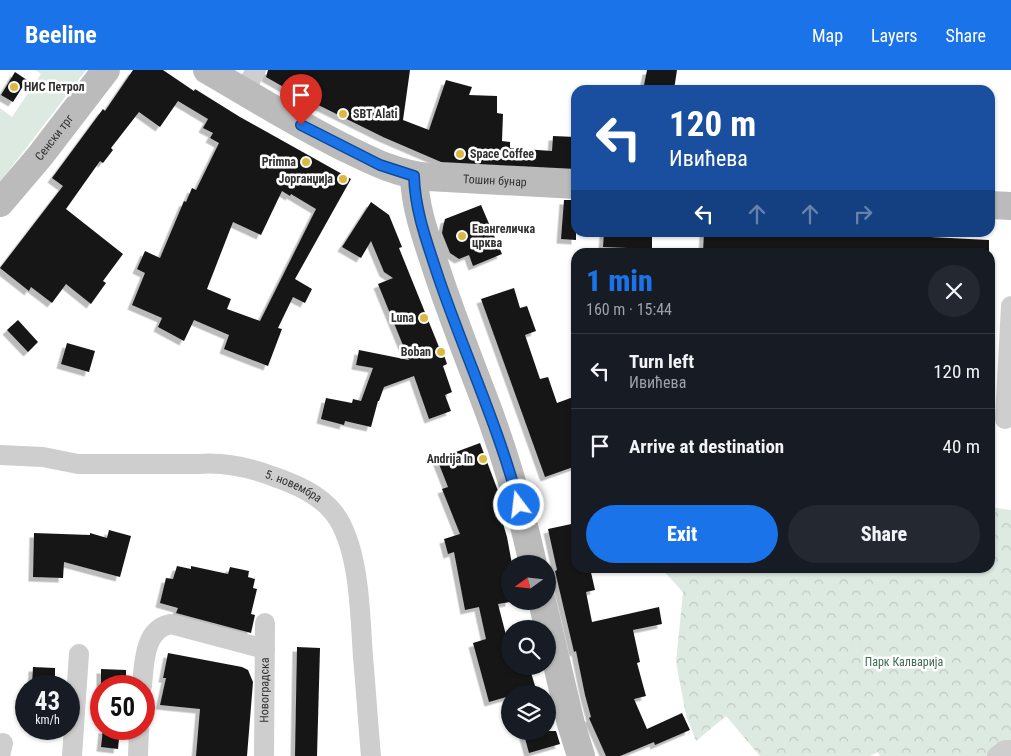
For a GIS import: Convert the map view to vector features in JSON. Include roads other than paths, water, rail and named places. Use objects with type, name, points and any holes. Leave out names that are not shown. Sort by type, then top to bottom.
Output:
[{"type":"main road","name":"Сенски трг","points":[[0,204],[40,156],[106,70]]},
{"type":"main road","name":"Тошин бунар","points":[[207,70],[250,81],[292,120],[342,147],[392,170],[414,176],[571,185]]},
{"type":"main road","points":[[414,176],[415,198],[420,221],[457,330],[505,456],[532,555]]},
{"type":"main road","points":[[995,205],[1011,206]]},
{"type":"main road","points":[[544,610],[571,724],[581,756]]},
{"type":"street","points":[[1002,419],[1011,306]]},
{"type":"street","name":"5. новембра","points":[[0,455],[43,458],[78,464],[198,464],[216,462],[255,470],[299,486],[327,505],[343,528],[351,553],[359,597],[371,756]]},
{"type":"street","name":"Новоградска","points":[[264,756],[265,623]]},
{"type":"street","points":[[143,675],[149,642],[154,632],[161,626],[170,624],[265,649]]},
{"type":"street","points":[[72,756],[79,654]]},
{"type":"street","points":[[138,756],[139,740]]},
{"type":"place","name":"НИС Петрол","points":[[14,87]]},
{"type":"place","name":"SBT Alati","points":[[343,114]]},
{"type":"place","name":"Space Coffee","points":[[460,154]]},
{"type":"place","name":"Primna","points":[[306,162]]},
{"type":"place","name":"Јорганџија","points":[[343,179]]},
{"type":"place","name":"Евангеличка црква","points":[[462,236]]},
{"type":"place","name":"Luna","points":[[424,318]]},
{"type":"place","name":"Boban","points":[[441,352]]},
{"type":"place","name":"Andrija In","points":[[483,459]]},
{"type":"park label","name":"Парк Калварија","points":[[904,662]]}]
